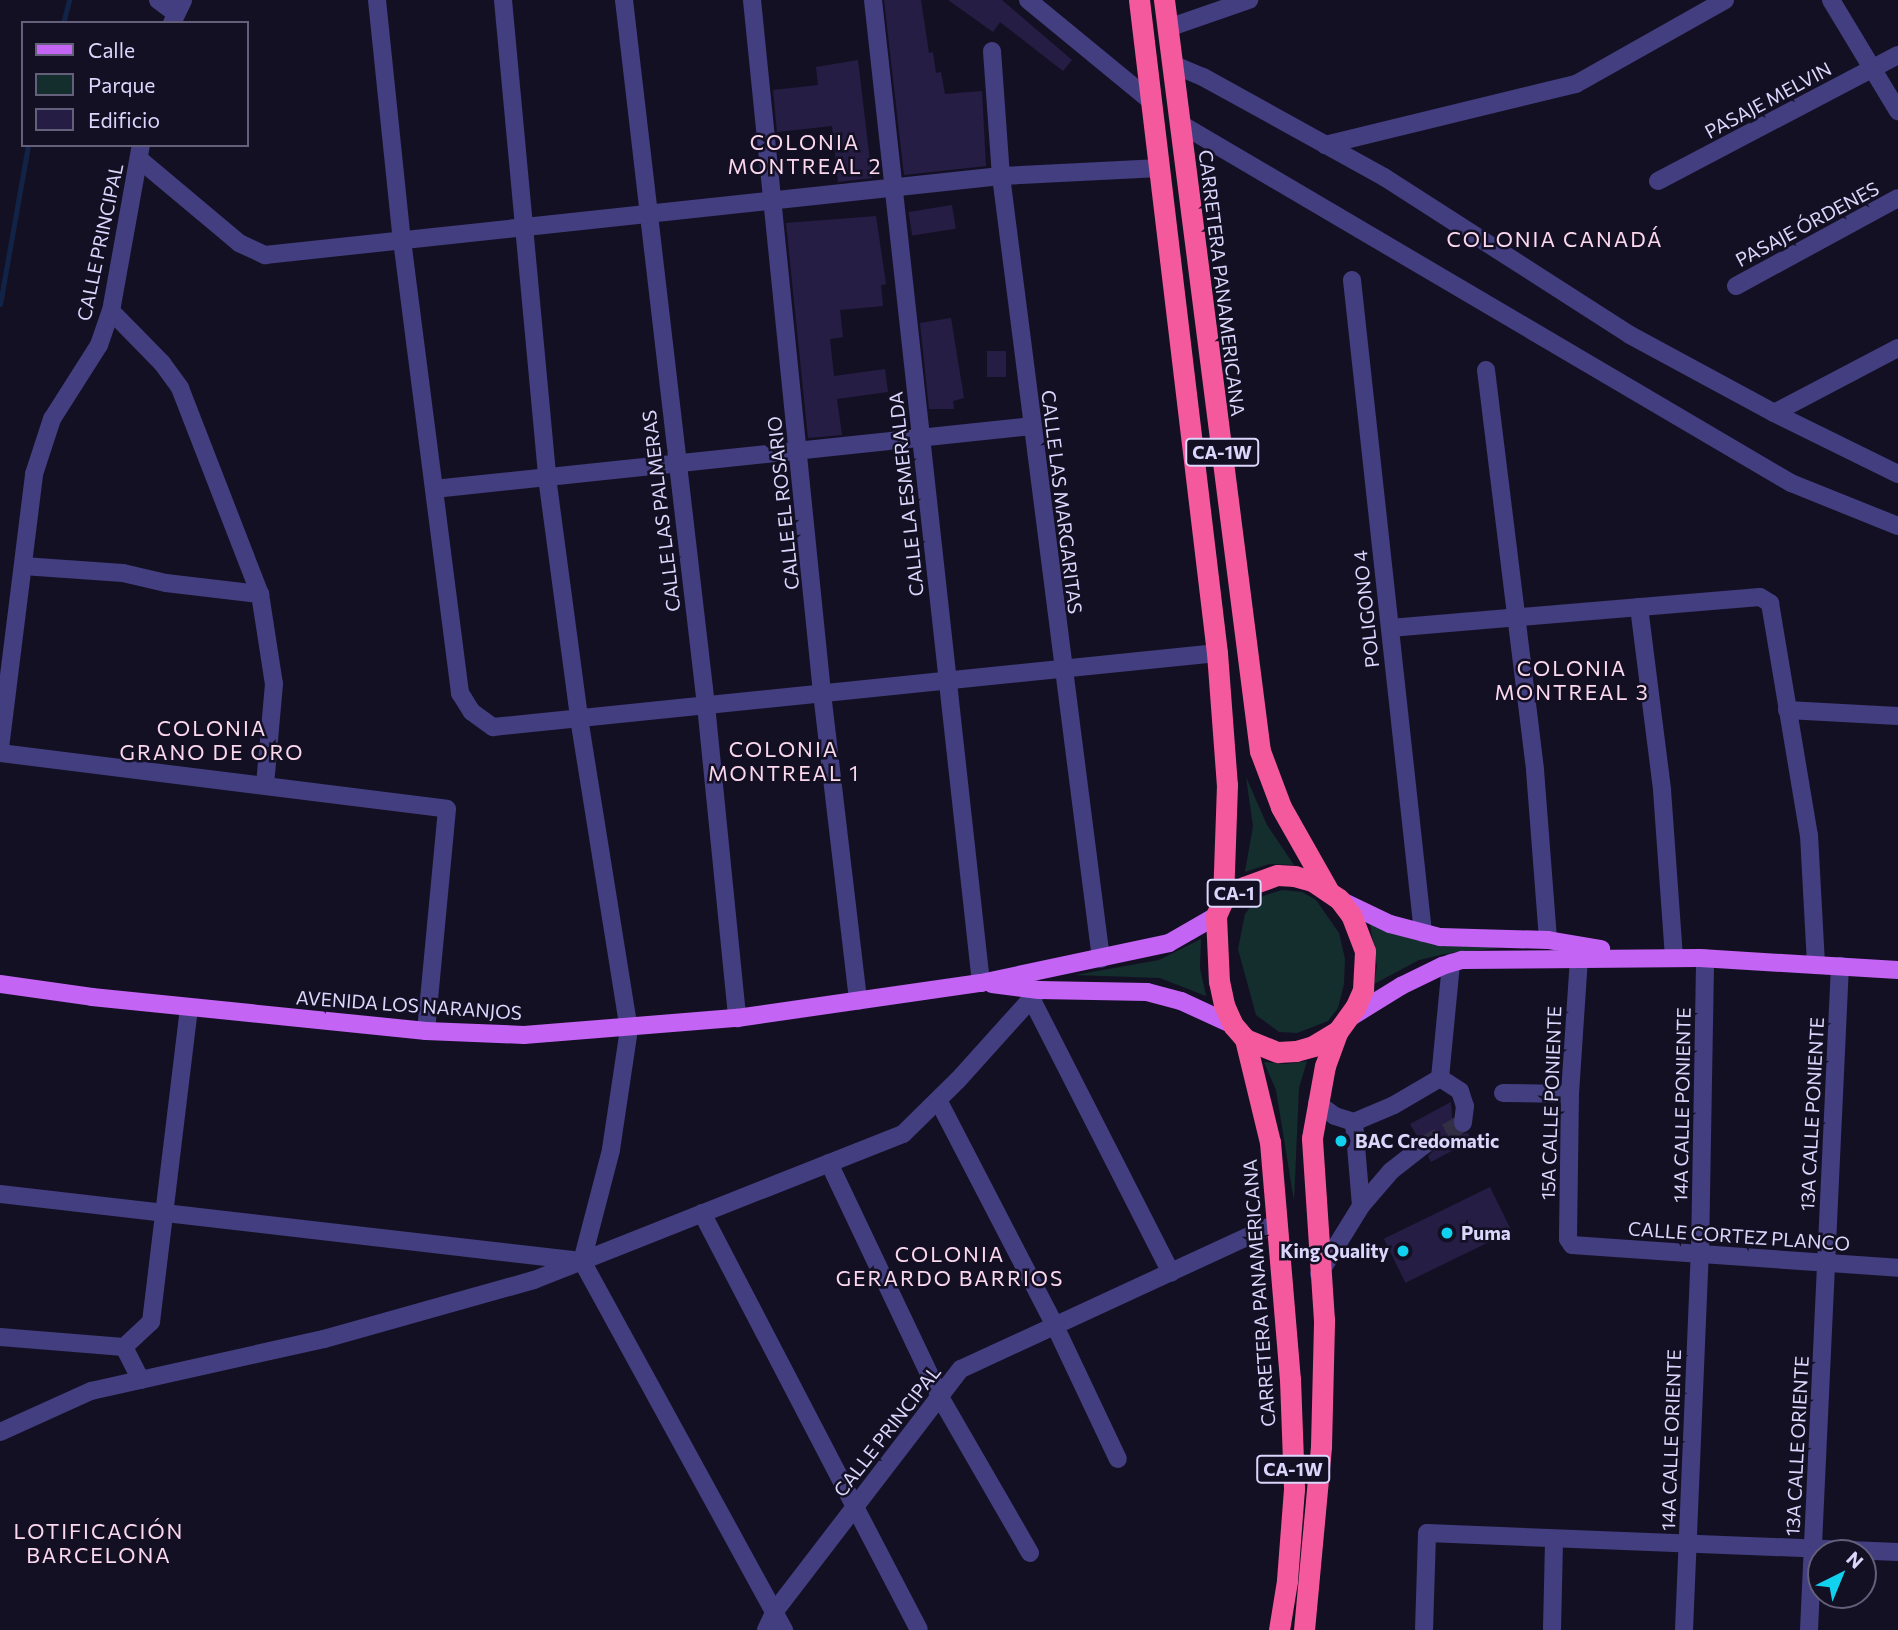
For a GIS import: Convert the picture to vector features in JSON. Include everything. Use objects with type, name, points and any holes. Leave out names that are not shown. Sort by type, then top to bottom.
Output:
[{"type":"highway","name":"CA-1W","points":[[1139,0],[1217,653],[1227,785],[1219,908]]},
{"type":"highway","name":"CARRETERA PANAMERICANA","points":[[1164,0],[1260,751],[1281,807],[1333,895]]},
{"type":"highway","name":"CA-1","points":[[1239,1032],[1224,1005],[1219,981],[1219,908],[1244,887],[1277,876],[1296,876],[1333,895]]},
{"type":"highway","points":[[1239,1032],[1278,1052],[1296,1051],[1313,1046],[1342,1026],[1363,990],[1365,951],[1360,932],[1333,895]]},
{"type":"highway","name":"CA-1W","points":[[1304,1630],[1321,1446],[1324,1320],[1312,1138],[1317,1103],[1342,1026]]},
{"type":"highway","name":"CARRETERA PANAMERICANA","points":[[1239,1032],[1270,1142],[1290,1379],[1294,1489],[1287,1581],[1279,1630]]},
{"type":"main road","points":[[1333,895],[1390,924],[1423,933],[1456,938],[1548,940],[1653,957]]},
{"type":"main road","name":"AVENIDA LOS NARANJOS","points":[[0,984],[189,1007],[426,1031],[524,1035],[629,1029],[737,1018],[981,983],[1029,970],[1169,943],[1219,908]]},
{"type":"main road","points":[[1342,1026],[1401,986],[1451,963],[1486,958],[1674,957],[1898,970]]},
{"type":"main road","name":"AVENIDA LOS NARANJOS","points":[[981,983],[1035,995],[1147,992],[1181,1001],[1239,1032]]},
{"type":"street","points":[[158,0],[177,12]]},
{"type":"street","points":[[377,0],[402,240],[460,693],[472,712],[493,727],[1217,653]]},
{"type":"street","points":[[503,0],[547,477],[579,718],[629,1029],[611,1150],[582,1261],[784,1630]]},
{"type":"street","name":"CALLE LAS PALMERAS","points":[[624,0],[706,705],[737,1018]]},
{"type":"street","name":"CALLE EL ROSARIO","points":[[752,0],[800,451],[822,692],[858,1001]]},
{"type":"street","name":"CALLE LA ESMERALDA","points":[[873,0],[981,983]]},
{"type":"street","points":[[1028,0],[1151,102]]},
{"type":"street","points":[[1168,28],[1249,0]]},
{"type":"street","points":[[1325,145],[1576,84],[1725,0]]},
{"type":"street","points":[[1831,0],[1898,111]]},
{"type":"street","name":"CALLE LAS MARGARITAS","points":[[992,51],[1001,176],[1101,958]]},
{"type":"street","name":"PASAJE MELVIN","points":[[1658,181],[1898,55]]},
{"type":"street","points":[[1171,64],[1203,77],[1384,177],[1630,335],[1774,413],[1898,474]]},
{"type":"street","points":[[1179,123],[1791,482],[1898,526]]},
{"type":"street","points":[[140,152],[239,243],[265,255],[1001,176],[1160,168]]},
{"type":"street","name":"CALLE PRINCIPAL","points":[[0,750],[28,508],[41,448],[58,410],[99,345],[111,311],[140,152]]},
{"type":"street","name":"PASAJE ÓRDENES","points":[[1736,286],[1898,198]]},
{"type":"street","name":"POLIGONO 4","points":[[1352,279],[1423,933]]},
{"type":"street","points":[[111,311],[162,363],[180,388],[260,594],[274,684],[264,784]]},
{"type":"street","points":[[1774,413],[1898,348]]},
{"type":"street","points":[[1486,370],[1514,618],[1535,770],[1548,940]]},
{"type":"street","points":[[434,489],[1032,426]]},
{"type":"street","points":[[23,566],[123,573],[166,583],[260,594]]},
{"type":"street","points":[[1390,628],[1760,597],[1770,603],[1809,835],[1816,965]]},
{"type":"street","points":[[1639,607],[1662,790],[1674,957]]},
{"type":"street","points":[[1787,710],[1898,716]]},
{"type":"street","points":[[0,750],[447,809],[426,1031]]},
{"type":"street","name":"15A CALLE PONIENTE","points":[[1576,1247],[1568,1239],[1570,1094],[1578,958]]},
{"type":"street","name":"14A CALLE PONIENTE","points":[[1700,1252],[1705,958]]},
{"type":"street","points":[[1440,1078],[1451,963]]},
{"type":"street","name":"13A CALLE PONIENTE","points":[[1827,1264],[1840,966]]},
{"type":"street","points":[[0,1432],[91,1391],[324,1339],[534,1280],[903,1134],[1035,995],[1171,1272]]},
{"type":"street","points":[[0,1337],[124,1347],[151,1322],[189,1007]]},
{"type":"street","points":[[1317,1103],[1335,1116],[1354,1122],[1394,1105],[1440,1078]]},
{"type":"street","points":[[1440,1078],[1460,1091],[1465,1106],[1463,1124]]},
{"type":"street","points":[[1503,1093],[1570,1094]]},
{"type":"street","points":[[938,1100],[1055,1326],[1118,1459]]},
{"type":"street","points":[[1354,1122],[1361,1206]]},
{"type":"street","points":[[1319,1274],[1361,1206],[1391,1171],[1423,1146]]},
{"type":"street","points":[[829,1163],[940,1397],[1030,1553]]},
{"type":"street","points":[[0,1194],[582,1261]]},
{"type":"street","points":[[702,1213],[919,1629]]},
{"type":"street","name":"CALLE PRINCIPAL","points":[[766,1630],[775,1611],[961,1369],[1277,1223]]},
{"type":"street","name":"CALLE CORTEZ PLANCO","points":[[1576,1247],[1700,1252],[1898,1268]]},
{"type":"street","name":"14A CALLE ORIENTE","points":[[1684,1630],[1700,1252]]},
{"type":"street","name":"13A CALLE ORIENTE","points":[[1813,1539],[1827,1264]]},
{"type":"street","points":[[124,1347],[141,1380]]},
{"type":"street","points":[[1424,1630],[1427,1533],[1807,1548]]},
{"type":"street","points":[[1552,1630],[1554,1539]]},
{"type":"street","points":[[1877,1551],[1898,1552]]},
{"type":"street","name":"13A CALLE ORIENTE","points":[[1809,1630],[1810,1609]]},
{"type":"green space","points":[[1246,777],[1267,825],[1294,865],[1269,864],[1245,872],[1253,826]]},
{"type":"green space","points":[[1282,890],[1302,892],[1316,900],[1339,933],[1345,959],[1344,984],[1338,1008],[1328,1021],[1297,1033],[1279,1032],[1256,1015],[1238,949],[1245,914],[1257,898]]},
{"type":"green space","points":[[1370,924],[1416,940],[1501,948],[1449,953],[1419,960],[1374,984],[1377,966]]},
{"type":"green space","points":[[1201,939],[1200,968],[1206,996],[1160,978],[1075,975],[1159,960]]},
{"type":"green space","points":[[1307,1061],[1299,1088],[1294,1201],[1276,1090],[1264,1062],[1286,1064]]},
{"type":"building","points":[[884,0],[921,0],[929,53],[933,52],[936,73],[941,72],[945,94],[982,91],[986,166],[904,175]]},
{"type":"building","points":[[948,0],[1002,0],[1072,60],[1063,71],[1000,22],[993,32]]},
{"type":"building","points":[[858,60],[872,178],[838,182],[832,126],[777,132],[773,90],[818,85],[816,67]]},
{"type":"building","points":[[952,205],[956,229],[912,236],[909,212]]},
{"type":"building","points":[[876,216],[886,284],[881,285],[883,306],[840,310],[843,337],[830,339],[834,376],[885,369],[888,392],[837,399],[842,435],[808,438],[786,223]]},
{"type":"building","points":[[951,318],[964,398],[953,401],[954,409],[929,409],[920,323]]},
{"type":"building","points":[[987,351],[1006,351],[1006,377],[987,377]]},
{"type":"building","points":[[1451,1102],[1453,1128],[1461,1134],[1468,1133],[1472,1140],[1431,1162],[1428,1156],[1434,1150],[1432,1140],[1427,1135],[1417,1136],[1410,1124]]},
{"type":"building","name":"Puma","points":[[1490,1187],[1511,1231],[1405,1283],[1384,1239]]},
{"type":"waterway","points":[[64,21],[69,0]]},
{"type":"waterway","points":[[0,304],[28,147]]},
{"type":"tunnel","points":[[1423,1146],[1463,1123]]},
{"type":"place","name":"BAC Credomatic","points":[[1341,1141]]},
{"type":"place","name":"Puma","points":[[1447,1233]]},
{"type":"place","name":"King Quality","points":[[1403,1251]]},
{"type":"district","name":"COLONIA MONTREAL 2","points":[[805,154]]},
{"type":"district","name":"COLONIA CANADÁ","points":[[1555,239]]},
{"type":"district","name":"COLONIA MONTREAL 3","points":[[1572,680]]},
{"type":"district","name":"COLONIA GRANO DE ORO","points":[[212,740]]},
{"type":"district","name":"COLONIA MONTREAL 1","points":[[784,761]]},
{"type":"district","name":"COLONIA GERARDO BARRIOS","points":[[950,1266]]},
{"type":"district","name":"LOTIFICACIÓN BARCELONA","points":[[99,1543]]}]
